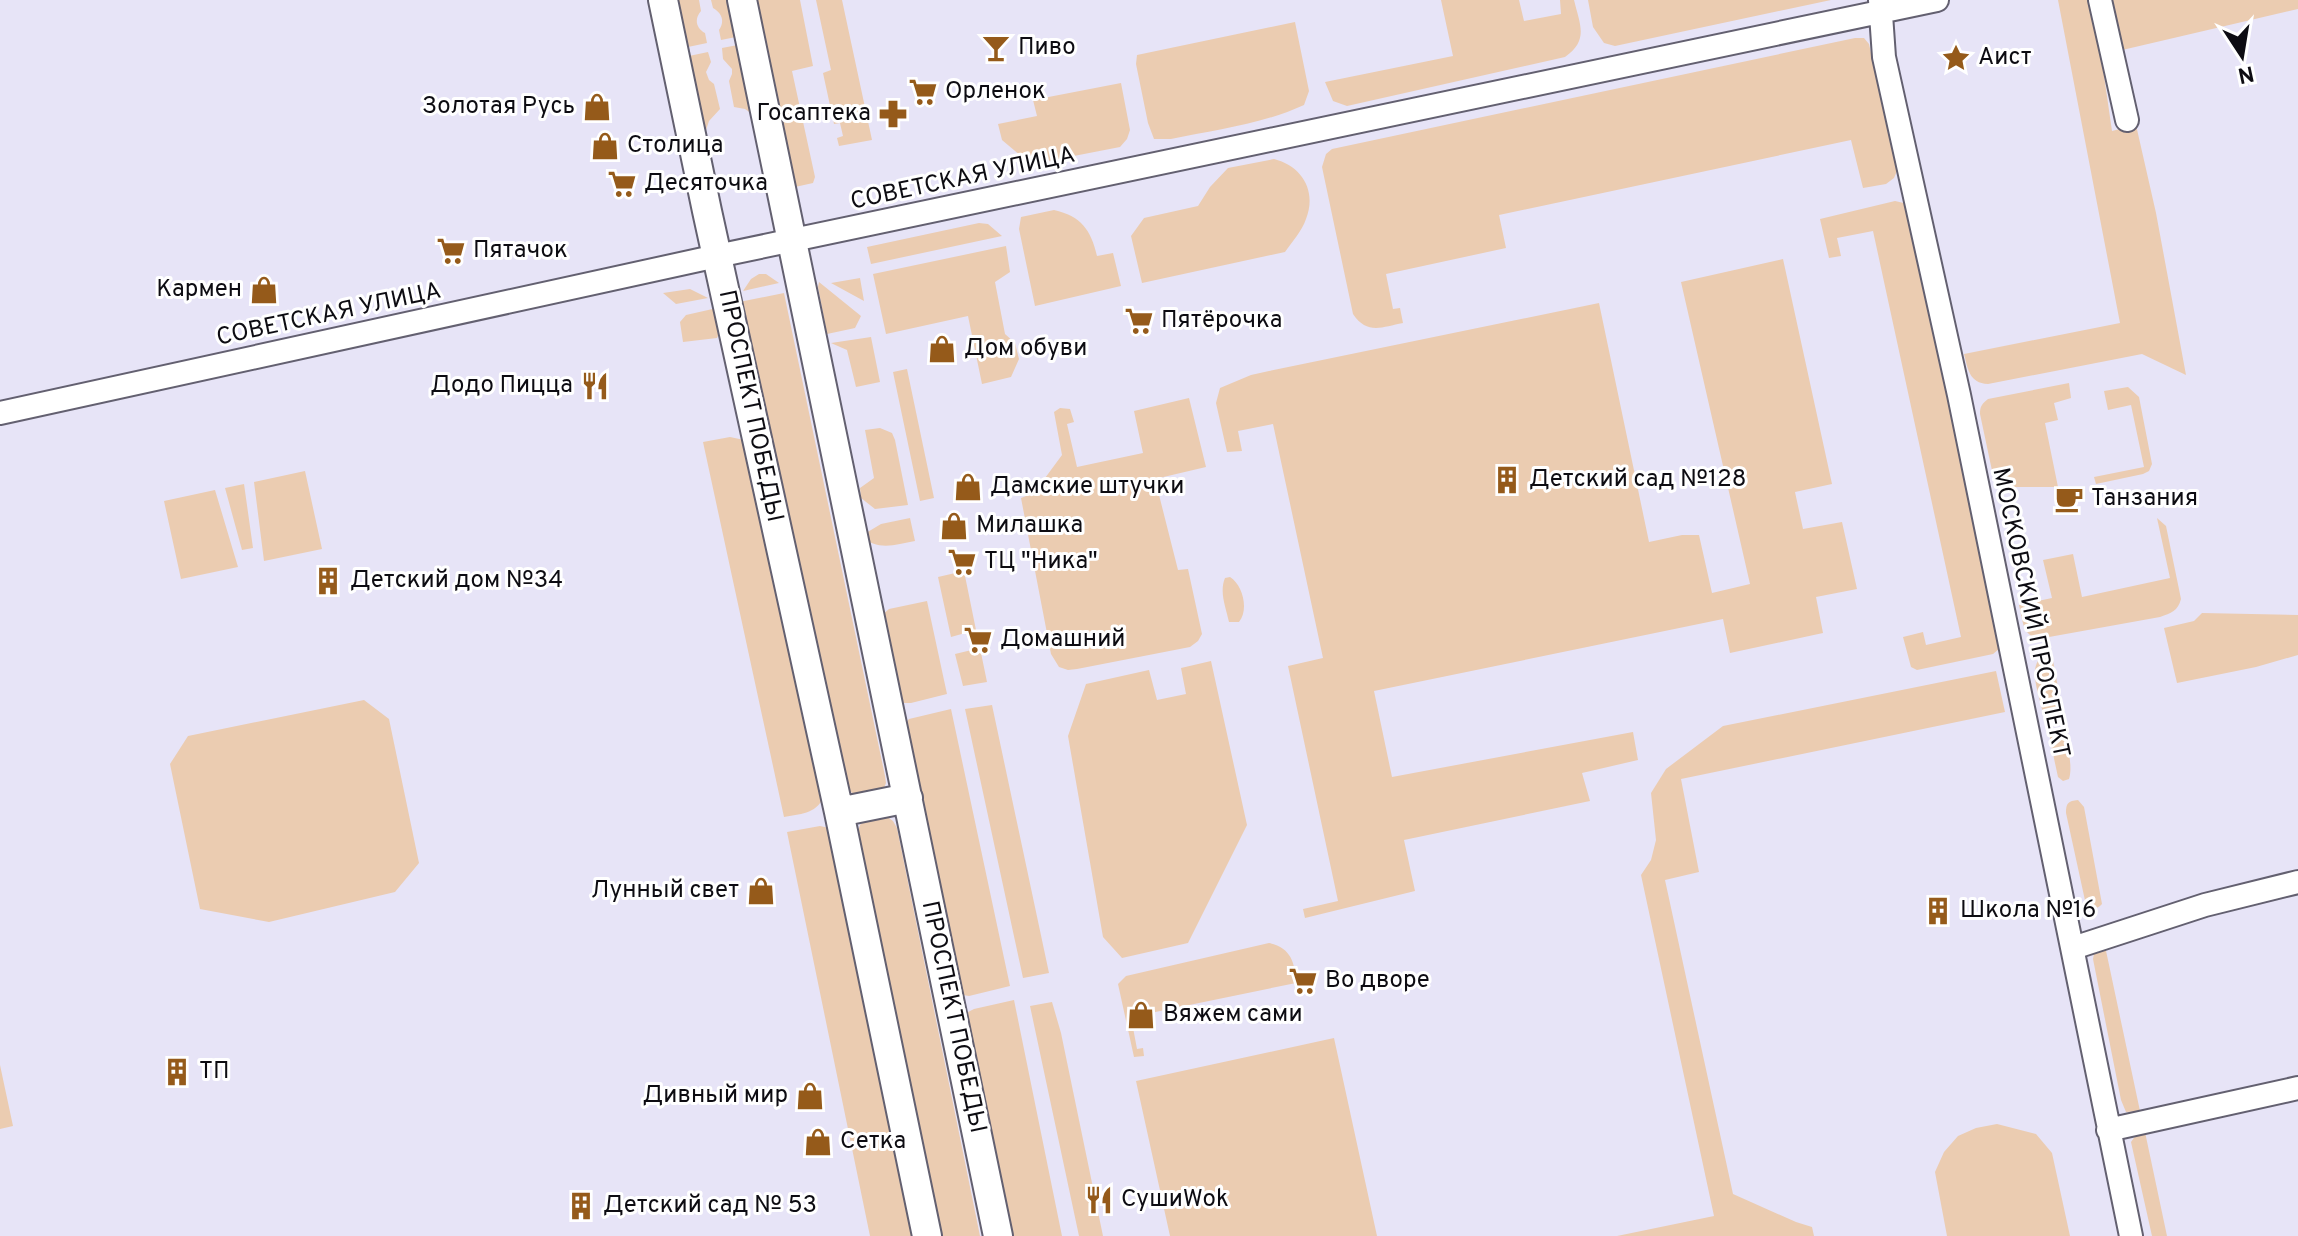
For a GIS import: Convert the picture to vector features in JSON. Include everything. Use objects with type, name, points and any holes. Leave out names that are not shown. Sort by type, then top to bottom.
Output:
[{"type":"main road","name":"ПРОСПЕКТ ПОБЕДЫ","points":[[663,0],[839,812],[927,1236]]},
{"type":"main road","name":"ПРОСПЕКТ ПОБЕДЫ","points":[[742,0],[998,1236]]},
{"type":"main road","points":[[839,812],[908,798]]},
{"type":"street","name":"СОВЕТСКАЯ УЛИЦА","points":[[0,413],[717,256],[1854,19],[1880,6],[1937,0]]},
{"type":"street","points":[[2100,0],[2127,120]]},
{"type":"street","name":"МОСКОВСКИЙ ПРОСПЕКТ","points":[[1880,6],[1884,57],[1959,395],[2131,1236]]},
{"type":"street","points":[[2073,948],[2205,905],[2298,882]]},
{"type":"street","points":[[2108,1130],[2298,1088]]},
{"type":"shaded area","points":[[678,0],[699,0],[701,11],[697,23],[705,33],[707,43],[688,47]]},
{"type":"shaded area","points":[[711,0],[733,0],[741,36],[721,40],[719,30],[722,18],[713,8]]},
{"type":"shaded area","points":[[757,0],[800,0],[813,66],[792,71],[815,177],[813,183],[795,187]]},
{"type":"shaded area","points":[[816,0],[842,0],[872,140],[839,146],[837,138],[843,136],[840,123],[834,124],[823,73],[831,70]]},
{"type":"shaded area","points":[[1441,0],[1519,0],[1524,21],[1561,14],[1560,0],[1574,0],[1580,38],[1573,51],[1565,57],[1347,106],[1333,101],[1325,82],[1453,56]]},
{"type":"shaded area","points":[[1588,0],[1831,0],[1615,46],[1604,43],[1593,27]]},
{"type":"shaded area","points":[[2058,0],[2093,0],[2112,131],[2136,125],[2186,375],[2142,354],[1988,384],[1977,381],[1968,370],[1964,354],[2120,323]]},
{"type":"shaded area","points":[[2111,0],[2298,0],[2298,9],[2118,51]]},
{"type":"shaded area","points":[[1295,22],[1309,91],[1304,105],[1239,126],[1171,139],[1154,139],[1136,64],[1137,55]]},
{"type":"shaded area","points":[[1864,38],[1869,44],[1897,171],[1886,184],[1863,188],[1851,140],[1499,215],[1506,248],[1386,274],[1393,309],[1400,308],[1403,323],[1369,327],[1353,314],[1322,167],[1326,154],[1332,149]]},
{"type":"shaded area","points":[[743,44],[755,116],[745,109],[734,107],[729,81],[732,69],[723,59],[722,48]]},
{"type":"shaded area","points":[[708,52],[711,62],[706,72],[714,84],[720,109],[709,121],[704,136],[689,56]]},
{"type":"shaded area","points":[[1121,83],[1130,130],[1120,147],[1043,162],[1021,156],[1002,140],[998,124],[1037,116],[1033,100]]},
{"type":"shaded area","points":[[1274,159],[1284,162],[1299,174],[1305,181],[1310,199],[1304,223],[1285,252],[1142,283],[1131,236],[1144,218],[1198,206],[1228,168]]},
{"type":"shaded area","points":[[1895,201],[1908,204],[2005,644],[1993,654],[1917,670],[1911,667],[1903,637],[1923,632],[1926,645],[1961,637],[1873,231],[1837,238],[1841,256],[1829,258],[1820,219]]},
{"type":"shaded area","points":[[1054,210],[1078,220],[1092,239],[1097,256],[1113,253],[1121,286],[1035,306],[1019,229],[1021,217]]},
{"type":"shaded area","points":[[979,223],[988,224],[1002,236],[871,264],[867,247]]},
{"type":"shaded area","points":[[1006,246],[1010,272],[995,282],[1005,334],[1015,343],[1019,359],[1011,377],[982,384],[968,316],[886,334],[873,274]]},
{"type":"shaded area","points":[[1783,259],[1832,484],[1795,492],[1803,529],[1842,522],[1857,589],[1816,597],[1823,633],[1730,653],[1723,619],[1374,691],[1392,777],[1633,732],[1638,760],[1582,773],[1590,801],[1404,840],[1415,891],[1305,918],[1303,909],[1338,901],[1288,666],[1323,658],[1273,424],[1238,431],[1242,451],[1227,452],[1216,403],[1220,388],[1251,375],[1599,303],[1649,542],[1699,535],[1712,593],[1750,584],[1681,282]]},
{"type":"shaded area","points":[[766,274],[779,283],[743,291],[751,279]]},
{"type":"shaded area","points":[[860,278],[864,301],[831,283]]},
{"type":"shaded area","points":[[819,282],[861,316],[855,328],[827,334]]},
{"type":"shaded area","points":[[690,289],[708,298],[676,304],[663,293]]},
{"type":"shaded area","points":[[784,293],[885,776],[882,793],[857,797],[845,787],[739,302]]},
{"type":"shaded area","points":[[717,308],[721,329],[717,338],[683,342],[680,322],[686,315]]},
{"type":"shaded area","points":[[871,337],[880,382],[856,387],[847,350],[831,343]]},
{"type":"shaded area","points":[[907,369],[934,498],[920,501],[893,372]]},
{"type":"shaded area","points":[[2069,383],[2071,398],[2054,403],[2058,420],[2045,423],[2058,487],[2015,487],[1994,480],[1980,414],[1983,404],[1988,399]]},
{"type":"shaded area","points":[[2128,387],[2139,397],[2152,464],[2149,471],[2143,474],[2096,484],[2094,477],[2144,467],[2131,405],[2108,410],[2104,391]]},
{"type":"shaded area","points":[[1189,398],[1206,467],[1155,479],[1178,570],[1188,569],[1202,634],[1190,647],[1077,669],[1059,667],[1051,654],[1021,498],[1034,493],[1062,455],[1054,412],[1060,408],[1070,409],[1074,422],[1067,424],[1077,467],[1143,453],[1134,411]]},
{"type":"shaded area","points":[[880,428],[892,433],[895,440],[908,505],[875,509],[861,498],[860,488],[874,478],[865,430]]},
{"type":"shaded area","points":[[730,437],[744,440],[823,798],[812,810],[784,817],[703,442]]},
{"type":"shaded area","points":[[305,471],[322,549],[264,561],[254,482]]},
{"type":"shaded area","points":[[244,484],[253,548],[242,550],[225,488]]},
{"type":"shaded area","points":[[215,490],[238,567],[181,579],[164,501]]},
{"type":"shaded area","points":[[910,518],[915,541],[880,545],[861,536],[881,524]]},
{"type":"shaded area","points":[[2157,518],[2166,526],[2181,599],[2176,609],[2160,617],[2038,639],[2029,634],[2019,605],[2052,598],[2043,560],[2073,554],[2082,597],[2170,578]]},
{"type":"shaded area","points":[[964,571],[976,630],[951,637],[938,577]]},
{"type":"shaded area","points":[[1230,577],[1243,598],[1244,611],[1239,622],[1229,622],[1224,600],[1223,583],[1225,578]]},
{"type":"shaded area","points":[[927,601],[947,694],[904,703],[897,699],[882,615],[889,609]]},
{"type":"shaded area","points":[[2202,613],[2298,615],[2298,655],[2177,683],[2164,628],[2194,621]]},
{"type":"shaded area","points":[[980,648],[987,682],[963,686],[955,654]]},
{"type":"shaded area","points":[[2051,650],[2062,709],[2051,715],[2042,709],[2035,668],[2043,655]]},
{"type":"shaded area","points":[[1211,661],[1247,825],[1188,943],[1122,958],[1103,937],[1068,736],[1086,684],[1149,670],[1157,700],[1186,694],[1181,668]]},
{"type":"shaded area","points":[[1996,671],[2005,712],[1681,779],[1699,872],[1665,880],[1733,1194],[1812,1227],[1814,1236],[1617,1236],[1714,1216],[1641,875],[1651,860],[1656,840],[1651,793],[1666,769],[1723,726]]},
{"type":"shaded area","points":[[364,700],[389,719],[419,863],[395,892],[269,922],[200,909],[170,764],[188,736]]},
{"type":"shaded area","points":[[992,705],[1049,973],[1023,978],[965,709]]},
{"type":"shaded area","points":[[951,709],[1010,986],[969,996],[957,994],[902,727],[909,719]]},
{"type":"shaded area","points":[[2057,731],[2064,736],[2070,761],[2069,779],[2063,781],[2058,777],[2050,740],[2050,735]]},
{"type":"shaded area","points":[[2078,800],[2084,807],[2102,904],[2097,908],[2086,905],[2066,813],[2068,803]]},
{"type":"shaded area","points":[[886,816],[897,828],[980,1236],[939,1236],[856,837],[867,817]]},
{"type":"shaded area","points":[[820,826],[829,828],[918,1236],[870,1236],[787,832]]},
{"type":"shaded area","points":[[1269,943],[1287,952],[1296,983],[1131,1017],[1137,1049],[1143,1048],[1144,1056],[1134,1057],[1118,984],[1126,976]]},
{"type":"shaded area","points":[[2105,946],[2140,1111],[2126,1112],[2121,1100],[2093,959],[2095,948]]},
{"type":"shaded area","points":[[1014,1000],[1062,1236],[1002,1236],[964,1014]]},
{"type":"shaded area","points":[[1052,1002],[1103,1236],[1079,1236],[1030,1006]]},
{"type":"shaded area","points":[[1334,1038],[1377,1236],[1170,1236],[1136,1081]]},
{"type":"shaded area","points":[[0,1065],[13,1126],[0,1129]]},
{"type":"shaded area","points":[[1997,1124],[2036,1134],[2052,1153],[2070,1236],[1947,1236],[1935,1172],[1944,1152],[1958,1136]]},
{"type":"shaded area","points":[[2145,1132],[2167,1236],[2152,1236],[2131,1142],[2136,1135]]},
{"type":"place","name":"Пиво","points":[[996,48]]},
{"type":"place","name":"Аист","points":[[1956,58]]},
{"type":"place","name":"Орленок","points":[[923,92]]},
{"type":"place","name":"Золотая Русь","points":[[597,107]]},
{"type":"place","name":"Госаптека","points":[[893,114]]},
{"type":"place","name":"Столица","points":[[605,146]]},
{"type":"place","name":"Десяточка","points":[[622,184]]},
{"type":"place","name":"Пятачок","points":[[451,251]]},
{"type":"place","name":"Кармен","points":[[264,290]]},
{"type":"place","name":"Пятёрочка","points":[[1139,321]]},
{"type":"place","name":"Дом обуви","points":[[942,349]]},
{"type":"place","name":"Додо Пицца","points":[[595,386]]},
{"type":"place","name":"Детский сад №128","points":[[1507,480]]},
{"type":"place","name":"Дамские штучки","points":[[968,487]]},
{"type":"place","name":"Танзания","points":[[2069,499]]},
{"type":"place","name":"Милашка","points":[[954,526]]},
{"type":"place","name":"ТЦ \"Ника\"","points":[[962,562]]},
{"type":"place","name":"Детский дом №34","points":[[328,581]]},
{"type":"place","name":"Домашний","points":[[978,640]]},
{"type":"place","name":"Лунный свет","points":[[761,891]]},
{"type":"place","name":"Школа №16","points":[[1938,911]]},
{"type":"place","name":"Во дворе","points":[[1303,981]]},
{"type":"place","name":"Вяжем сами","points":[[1141,1015]]},
{"type":"place","name":"ТП","points":[[177,1072]]},
{"type":"place","name":"Дивный мир","points":[[810,1096]]},
{"type":"place","name":"Сетка","points":[[818,1142]]},
{"type":"place","name":"СушиWok","points":[[1099,1200]]},
{"type":"place","name":"Детский сад № 53","points":[[581,1206]]}]
